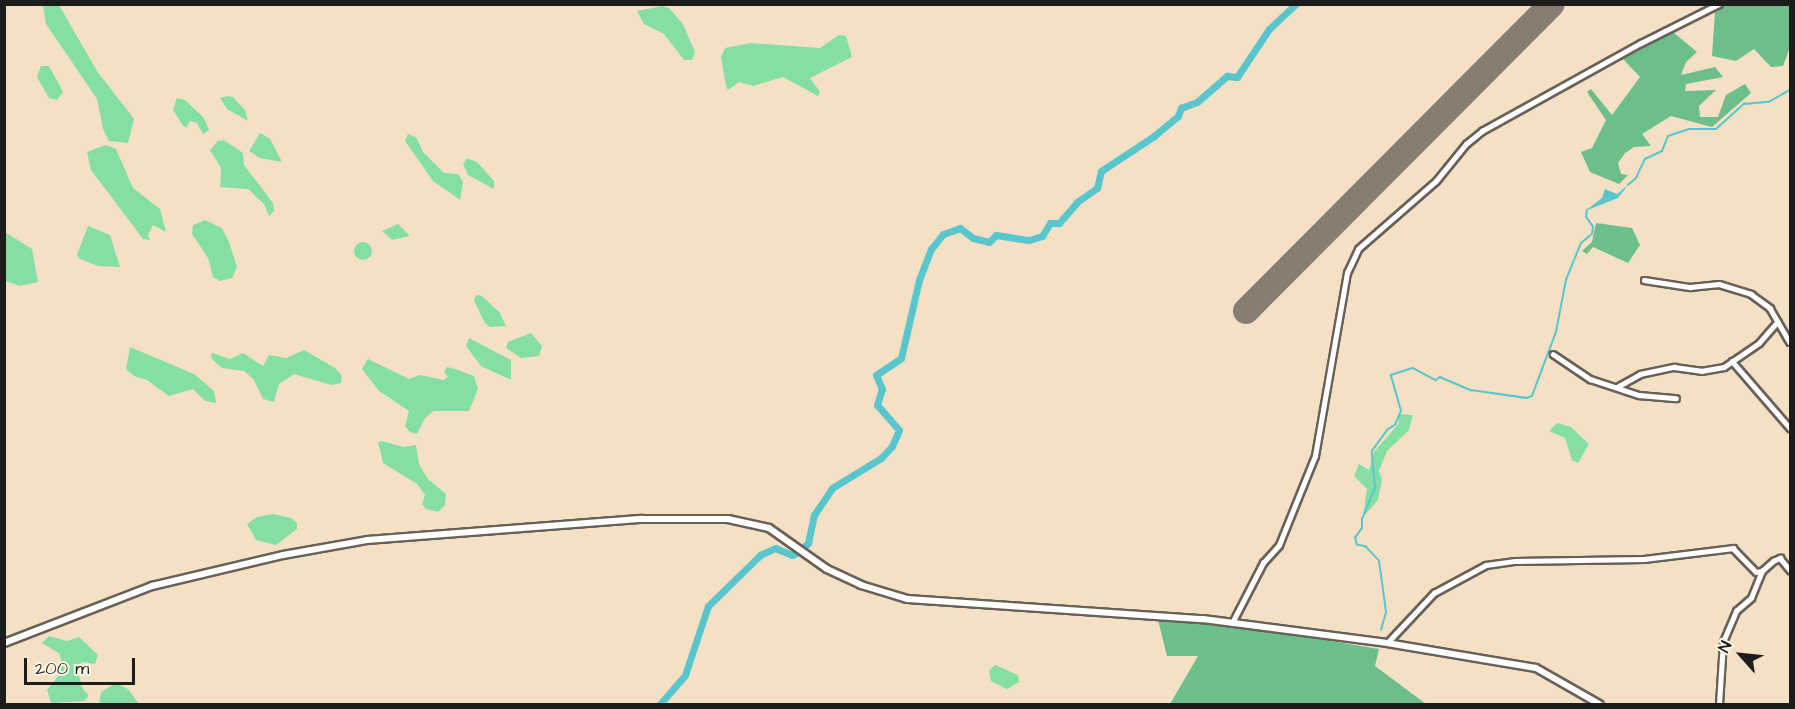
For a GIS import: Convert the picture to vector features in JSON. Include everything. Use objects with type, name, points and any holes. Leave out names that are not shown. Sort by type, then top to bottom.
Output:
[{"type":"main road","points":[[4,643],[152,586],[283,555],[367,540],[696,519],[746,521],[786,538],[813,559],[861,585],[923,602],[1232,623],[1387,643],[1536,668],[1599,705]]},
{"type":"street","points":[[1232,623],[1263,563],[1279,545],[1315,456],[1347,273],[1358,249],[1436,181],[1466,144],[1482,131],[1641,43],[1719,4]]},
{"type":"street","points":[[1644,280],[1690,287],[1719,284],[1761,299],[1791,342]]},
{"type":"street","points":[[1617,387],[1640,374],[1674,367],[1701,371],[1724,367],[1759,343],[1777,322]]},
{"type":"street","points":[[1552,354],[1590,379],[1639,395],[1676,398]]},
{"type":"street","points":[[1732,361],[1791,428]]},
{"type":"street","points":[[1387,643],[1434,593],[1486,565],[1515,561],[1644,559],[1733,548],[1756,572],[1762,571],[1780,558],[1791,570]]},
{"type":"street","points":[[1719,705],[1723,642],[1736,610],[1751,598],[1762,571]]},
{"type":"green space","points":[[1725,4],[1790,5],[1790,47],[1783,66],[1771,67],[1754,49],[1736,61],[1712,56],[1715,11]]},
{"type":"green space","points":[[43,5],[59,5],[97,71],[134,119],[128,143],[109,141],[103,129],[97,99],[46,24]]},
{"type":"green space","points":[[662,6],[669,8],[683,24],[695,52],[692,60],[684,60],[664,34],[644,24],[637,11]]},
{"type":"green space","points":[[1673,32],[1697,52],[1686,62],[1681,75],[1715,67],[1723,77],[1686,84],[1685,91],[1716,90],[1699,106],[1700,117],[1718,117],[1726,95],[1745,84],[1751,93],[1712,127],[1671,116],[1642,134],[1651,146],[1634,147],[1625,153],[1618,163],[1621,174],[1628,175],[1619,184],[1590,172],[1581,152],[1592,148],[1606,120],[1587,92],[1591,89],[1612,115],[1640,77],[1623,59]]},
{"type":"green space","points":[[839,35],[846,36],[852,57],[810,78],[820,92],[818,96],[783,77],[753,86],[739,82],[728,90],[726,86],[721,57],[725,48],[751,43],[820,48]]},
{"type":"green space","points":[[41,66],[49,66],[63,92],[57,100],[49,98],[37,77]]},
{"type":"green space","points":[[233,97],[245,110],[248,121],[227,109],[220,98]]},
{"type":"green space","points":[[177,98],[185,100],[204,118],[209,130],[203,134],[197,123],[190,121],[186,128],[182,124],[173,110]]},
{"type":"green space","points":[[260,133],[270,139],[282,162],[260,158],[249,151]]},
{"type":"green space","points":[[408,134],[416,137],[423,152],[444,173],[458,174],[463,182],[460,200],[433,181],[405,141]]},
{"type":"green space","points":[[224,140],[243,153],[244,165],[273,203],[274,211],[269,216],[264,204],[248,189],[220,187],[221,168],[210,150],[218,141]]},
{"type":"green space","points":[[106,145],[116,149],[133,188],[160,209],[166,232],[153,225],[148,235],[150,240],[143,239],[91,170],[87,152]]},
{"type":"green space","points":[[467,158],[477,162],[494,181],[494,189],[468,175],[463,164]]},
{"type":"green space","points":[[205,220],[222,228],[229,242],[237,267],[232,278],[220,281],[213,277],[208,258],[192,234],[193,225]]},
{"type":"green space","points":[[1596,223],[1632,228],[1640,245],[1628,263],[1593,247],[1587,254],[1582,251],[1592,242]]},
{"type":"green space","points":[[398,224],[410,236],[392,240],[382,231]]},
{"type":"green space","points":[[88,226],[110,235],[120,267],[98,266],[80,259],[77,255]]},
{"type":"green space","points":[[5,232],[32,249],[38,282],[20,286],[5,281]]},
{"type":"green space","points":[[363,242],[369,245],[372,251],[369,257],[363,260],[357,257],[354,251],[357,245]]},
{"type":"green space","points":[[476,295],[482,296],[500,313],[506,326],[490,327],[485,323],[474,301]]},
{"type":"green space","points":[[531,333],[542,346],[539,356],[521,358],[506,348],[508,342]]},
{"type":"green space","points":[[469,338],[511,360],[511,380],[481,366],[466,346]]},
{"type":"green space","points":[[130,347],[194,374],[214,391],[216,403],[205,401],[193,389],[169,396],[147,380],[134,376],[126,369]]},
{"type":"green space","points":[[304,350],[335,368],[342,376],[341,383],[331,385],[294,374],[279,384],[274,402],[263,399],[254,380],[244,371],[222,368],[211,358],[212,353],[230,359],[243,353],[263,366],[269,355],[286,358]]},
{"type":"green space","points":[[368,359],[409,379],[420,375],[443,380],[448,377],[444,372],[447,367],[455,369],[474,376],[478,389],[469,411],[434,411],[425,418],[417,434],[410,432],[405,426],[409,411],[379,391],[362,369]]},
{"type":"green space","points":[[1398,414],[1413,415],[1409,430],[1387,451],[1379,471],[1382,480],[1378,500],[1363,517],[1367,489],[1354,476],[1359,464],[1369,470],[1374,452],[1399,423]]},
{"type":"green space","points":[[1557,423],[1571,427],[1589,444],[1578,463],[1572,460],[1565,438],[1549,431]]},
{"type":"green space","points":[[378,442],[403,447],[416,445],[419,464],[428,479],[446,494],[445,505],[438,512],[426,509],[422,504],[425,495],[417,484],[383,463]]},
{"type":"green space","points":[[273,514],[291,518],[297,523],[297,529],[276,545],[256,540],[247,524],[257,517]]},
{"type":"green space","points":[[1158,620],[1216,622],[1379,649],[1375,666],[1426,704],[1170,704],[1198,656],[1167,656]]},
{"type":"green space","points":[[49,636],[67,641],[79,637],[98,655],[95,664],[82,662],[77,669],[83,689],[89,696],[84,701],[51,703],[47,690],[59,675],[61,660],[60,654],[42,643]]},
{"type":"green space","points":[[995,665],[1018,675],[1019,682],[1007,689],[991,681],[989,671]]},
{"type":"green space","points":[[116,683],[128,689],[139,704],[99,704],[101,692]]},
{"type":"water","points":[[1628,185],[1618,198],[1585,211],[1602,198],[1605,189],[1617,194]]},
{"type":"waterway","points":[[660,704],[685,675],[708,606],[760,555],[775,548],[792,555],[799,552],[808,543],[814,515],[832,488],[881,458],[892,446],[899,430],[877,405],[882,389],[876,375],[901,358],[919,280],[931,249],[943,234],[960,228],[973,238],[989,242],[996,235],[1029,240],[1042,236],[1050,223],[1059,223],[1077,202],[1097,188],[1101,171],[1154,136],[1178,116],[1181,108],[1197,102],[1227,76],[1237,77],[1269,29],[1296,4]]},
{"type":"waterway","points":[[1628,185],[1636,178],[1645,159],[1662,151],[1668,136],[1689,129],[1716,129],[1744,104],[1769,102],[1790,90]]},
{"type":"waterway","points":[[1381,630],[1386,612],[1379,561],[1366,547],[1357,545],[1355,538],[1362,528],[1362,519],[1375,488],[1372,451],[1387,430],[1395,425],[1401,411],[1391,375],[1413,368],[1436,380],[1440,377],[1471,390],[1527,398],[1532,396],[1556,332],[1566,280],[1581,243],[1592,234],[1593,227],[1586,217],[1587,210]]},
{"type":"runway","points":[[1246,311],[1552,4]]}]
